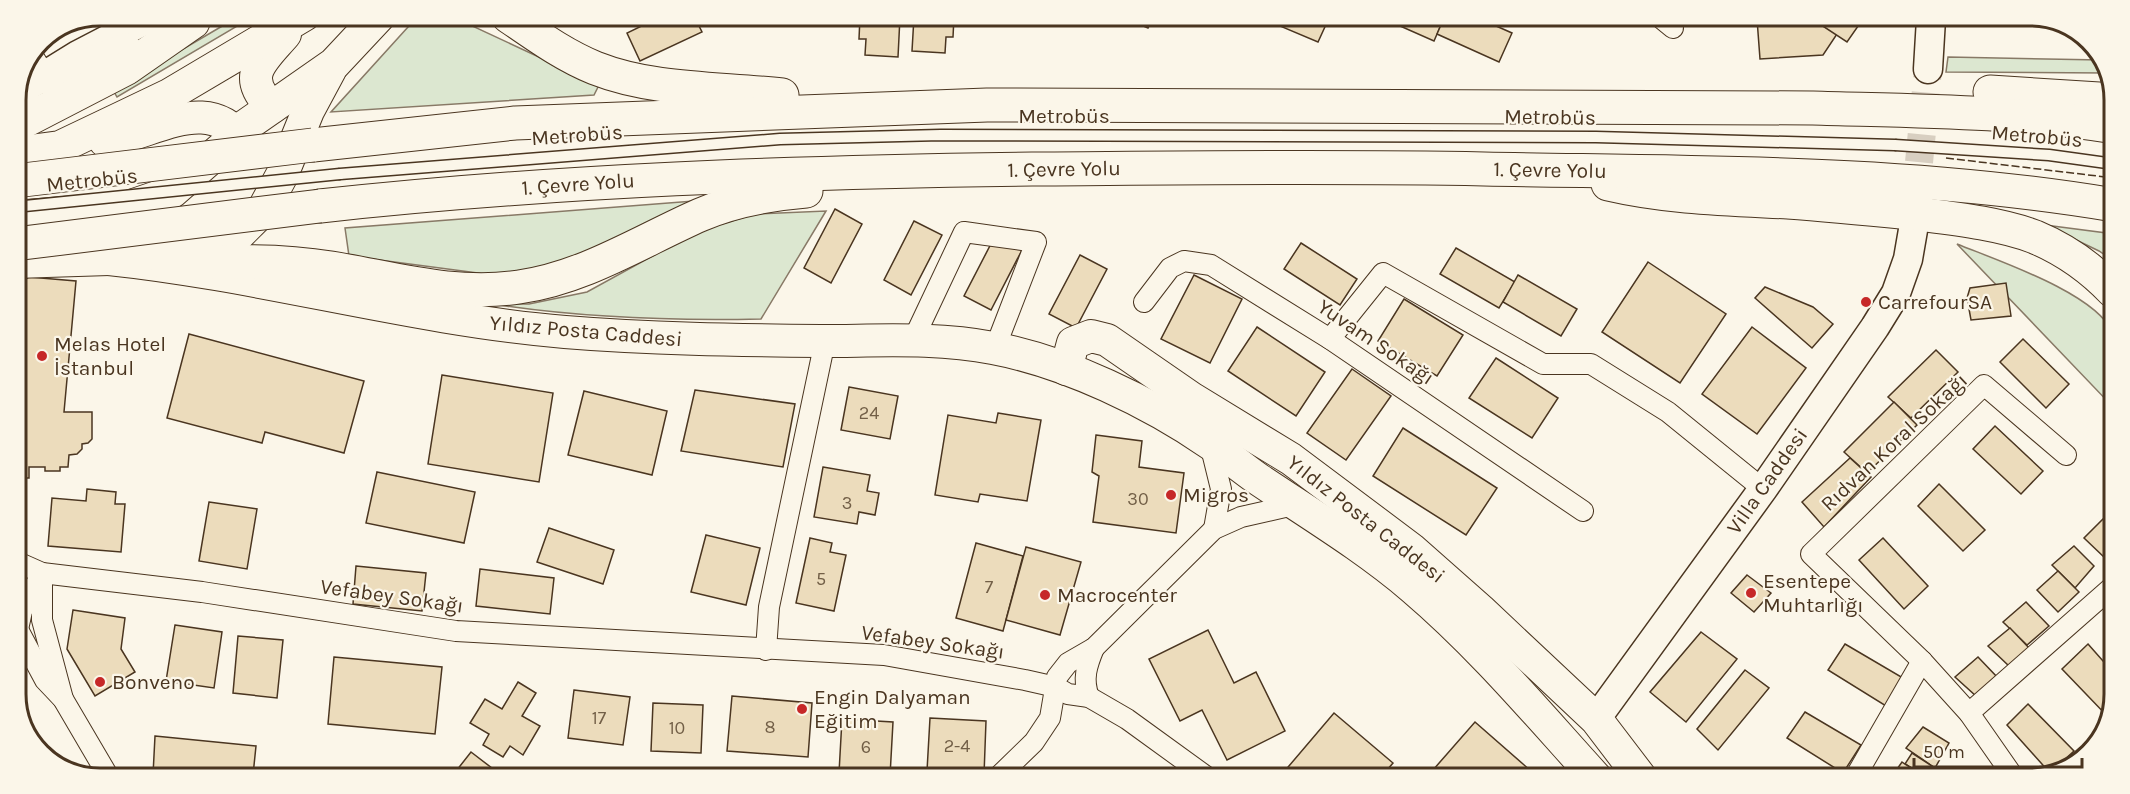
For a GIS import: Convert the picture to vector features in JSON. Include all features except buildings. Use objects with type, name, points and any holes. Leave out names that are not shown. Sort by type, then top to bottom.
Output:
[{"type":"highway","points":[[39,67],[81,68],[185,25]]},
{"type":"highway","points":[[25,121],[127,68],[191,25]]},
{"type":"highway","points":[[522,25],[562,52],[618,76],[663,85],[722,88],[885,107]]},
{"type":"highway","points":[[1813,108],[1877,94],[1952,90],[2104,99]]},
{"type":"highway","points":[[25,180],[515,123],[885,107],[987,105],[1813,108],[1970,113],[2104,126]]},
{"type":"highway","name":"1. Çevre Yolu","points":[[25,243],[320,206],[666,178],[799,172],[1324,166],[1797,174],[1982,187],[2104,204]]},
{"type":"highway","points":[[179,257],[213,262],[291,263],[465,290],[518,288],[556,279],[598,263],[702,214],[767,196],[938,181],[1025,169]]},
{"type":"highway","points":[[1560,171],[1654,195],[1882,210],[1943,217],[2034,237],[2065,251],[2091,268],[2104,282]]},
{"type":"main road","points":[[29,78],[39,67],[78,55],[136,25]]},
{"type":"main road","points":[[60,147],[169,95],[288,25]]},
{"type":"main road","points":[[272,107],[257,91],[255,75],[266,55],[294,25]]},
{"type":"main road","points":[[25,216],[125,208],[171,192],[228,143],[235,133],[334,64],[371,25]]},
{"type":"main road","points":[[1928,69],[1933,25]]},
{"type":"main road","points":[[25,226],[144,247],[179,257],[236,237],[249,226],[268,200],[282,175],[308,111],[334,64]]},
{"type":"main road","points":[[25,152],[121,138],[186,117],[206,116],[223,122],[235,133],[260,169],[268,200]]},
{"type":"main road","points":[[25,208],[95,199],[144,187],[221,135],[235,133]]},
{"type":"main road","name":"Villa Caddesi","points":[[1596,719],[1762,489],[1896,293],[1908,259],[1913,230]]},
{"type":"main road","name":"Yıldız Posta Caddesi","points":[[25,262],[179,257],[447,318],[512,327],[698,339],[914,340],[995,348],[1066,369],[1158,413],[1210,444],[1298,504],[1412,587],[1513,684],[1587,768]]},
{"type":"main road","name":"Yıldız Posta Caddesi","points":[[1066,369],[1073,343],[1091,336],[1107,340],[1191,398],[1291,459],[1411,549],[1480,610],[1596,719],[1633,768]]},
{"type":"main road","points":[[1513,684],[1560,716],[1576,720],[1596,719],[1605,739],[1609,756],[1608,768]]},
{"type":"street","points":[[914,340],[964,232],[1036,242],[995,348]]},
{"type":"street","name":"Yuvam Sokağı","points":[[1144,302],[1170,268],[1184,261],[1211,266],[1330,339],[1583,511]]},
{"type":"street","points":[[1330,339],[1383,273],[1543,364],[1591,364],[1668,412],[1699,435],[1762,489]]},
{"type":"street","points":[[766,650],[769,607],[825,340]]},
{"type":"street","name":"Rıdvan Koral Sokağı","points":[[1922,661],[1812,554],[1984,385],[2066,455]]},
{"type":"street","points":[[1210,444],[1221,489],[1214,529]]},
{"type":"street","points":[[1007,768],[1034,742],[1044,726],[1052,710],[1057,676],[1068,663],[1094,648],[1214,529],[1241,517],[1298,504]]},
{"type":"street","name":"Vefabey Sokağı","points":[[26,566],[42,573],[202,592],[456,631],[884,655],[1056,687],[1068,694],[1089,697],[1127,719],[1195,768]]},
{"type":"street","points":[[26,604],[42,573]]},
{"type":"street","points":[[42,573],[42,620],[63,699]]},
{"type":"street","points":[[1969,713],[2104,594]]},
{"type":"street","points":[[26,645],[45,680],[63,699],[103,768]]},
{"type":"street","points":[[1089,697],[1084,686],[1086,669],[1094,648]]},
{"type":"street","points":[[1860,768],[1922,661],[1969,713],[2008,768]]},
{"type":"lane","name":"Metrobüs","points":[[25,208],[340,174],[780,139],[941,135],[1562,136],[1895,146],[2049,155],[2104,163]]},
{"type":"green space","points":[[224,25],[239,25],[117,97],[113,90]]},
{"type":"green space","points":[[410,25],[470,25],[599,85],[594,95],[331,112]]},
{"type":"green space","points":[[1948,57],[2093,60],[2100,73],[1946,72]]},
{"type":"green space","points":[[707,200],[598,249],[540,270],[493,275],[349,256],[345,228]]},
{"type":"green space","points":[[826,211],[761,319],[626,318],[559,313],[492,304],[529,304],[587,292],[698,231],[755,214]]},
{"type":"green space","points":[[2045,225],[2104,233],[2104,254]]},
{"type":"green space","points":[[1957,244],[2066,291],[2087,304],[2103,318],[2104,398]]},
{"type":"tunnel","points":[[1915,204],[1928,69]]},
{"type":"fence","points":[[1946,158],[2104,177]]},
{"type":"place","name":"CarrefourSA","points":[[1866,302]]},
{"type":"place","name":"Melas Hotel İstanbul","points":[[42,356]]},
{"type":"place","name":"Migros","points":[[1171,495]]},
{"type":"place","name":"Esentepe Muhtarlığı","points":[[1751,593]]},
{"type":"place","name":"Macrocenter","points":[[1045,595]]},
{"type":"place","name":"Bonveno","points":[[100,682]]},
{"type":"place","name":"Engin Dalyaman Eğitim","points":[[802,709]]}]
